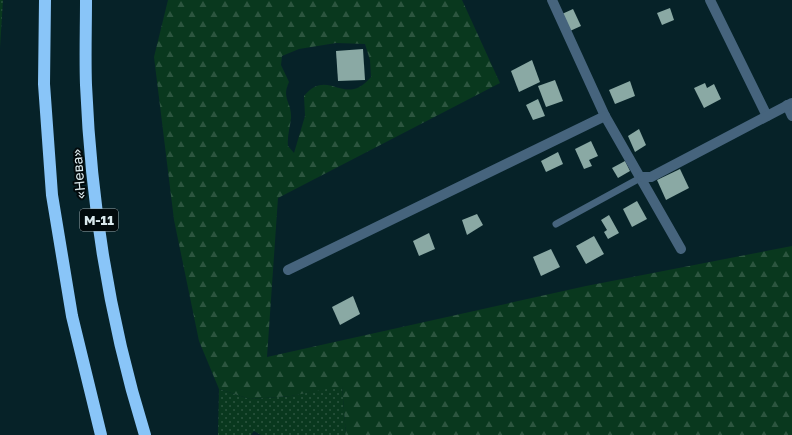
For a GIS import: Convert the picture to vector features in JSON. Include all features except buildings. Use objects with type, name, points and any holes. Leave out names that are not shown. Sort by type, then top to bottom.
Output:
[{"type":"highway","name":"«Нева»","points":[[45,0],[44,84],[52,195],[72,316],[101,435]]},
{"type":"highway","name":"«Нева»","points":[[86,0],[86,84],[93,188],[114,310],[146,435]]},
{"type":"street","points":[[552,0],[606,116],[642,177],[681,249]]},
{"type":"street","points":[[710,0],[767,116]]},
{"type":"street","points":[[642,177],[651,177],[789,104],[792,116]]},
{"type":"street","points":[[288,270],[606,116]]},
{"type":"lane","points":[[556,224],[642,177]]},
{"type":"green space","points":[[0,0],[3,0],[0,48]]},
{"type":"green space","points":[[168,0],[462,0],[500,83],[278,198],[267,357],[586,286],[792,246],[792,435],[346,435],[342,386],[291,396],[250,399],[219,389],[199,341],[174,220],[154,57]],"holes":[[[336,43],[365,44],[370,60],[371,77],[361,86],[353,89],[321,85],[313,88],[304,96],[305,116],[294,153],[288,146],[291,113],[286,93],[289,82],[281,65],[282,56],[299,49]]]},
{"type":"green space","points":[[342,385],[346,435],[261,435],[254,431],[251,435],[218,435],[219,389],[250,399],[291,396]]}]
